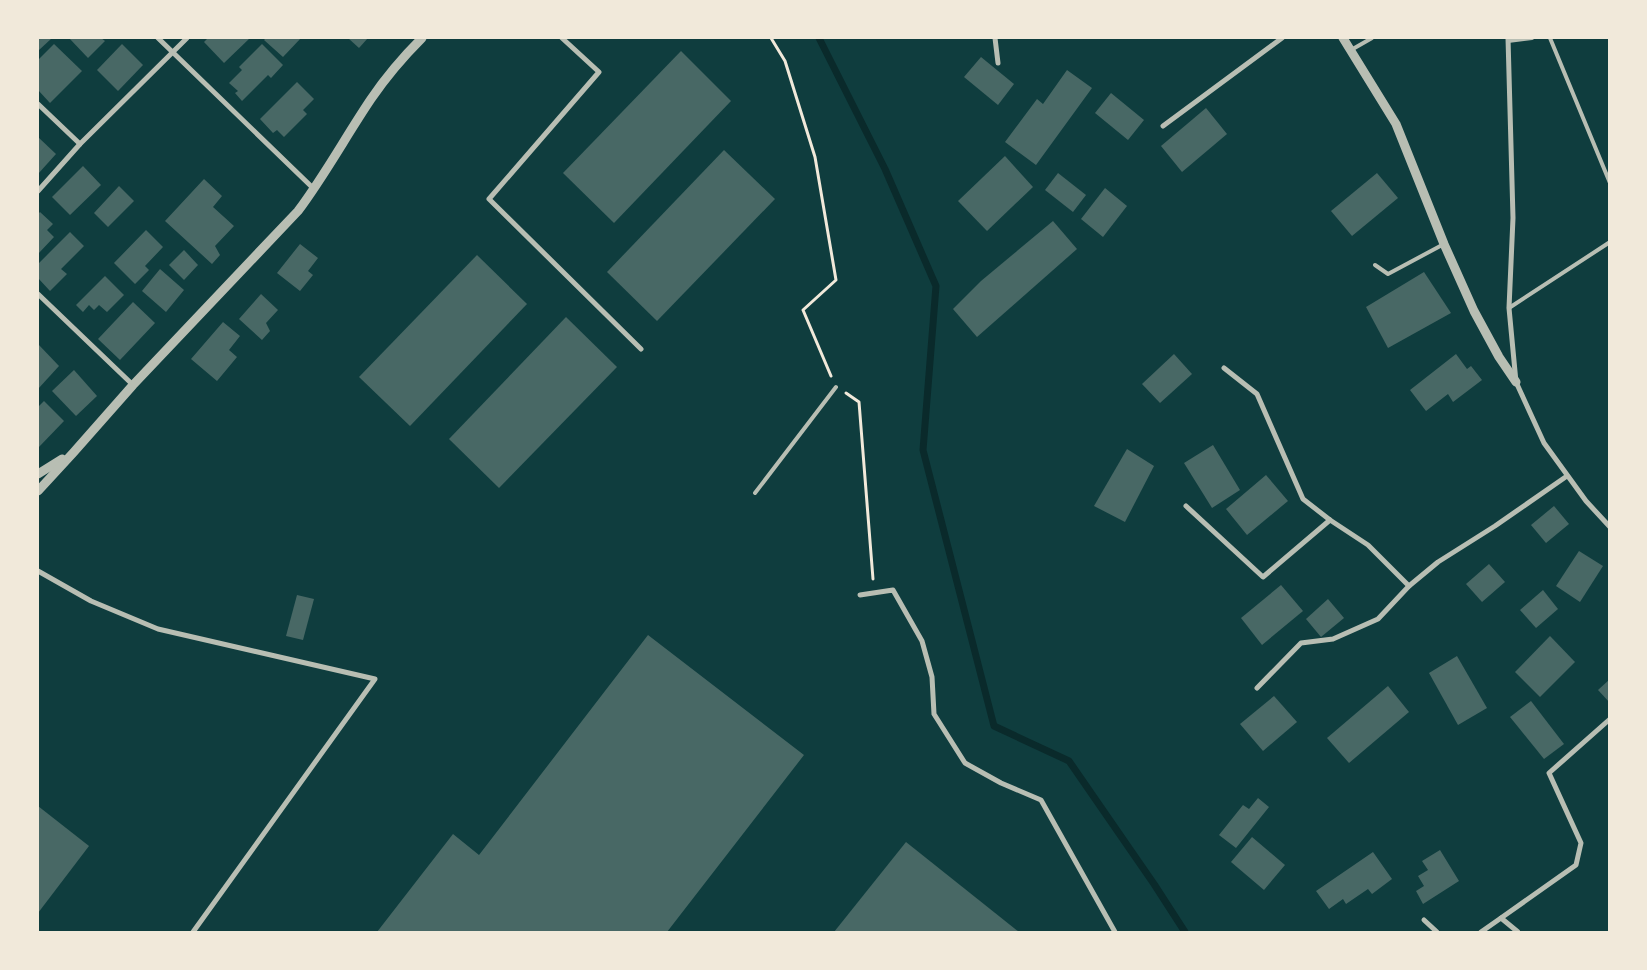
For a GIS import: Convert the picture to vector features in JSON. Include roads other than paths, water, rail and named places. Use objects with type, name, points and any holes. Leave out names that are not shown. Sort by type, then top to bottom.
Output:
[{"type":"street","points":[[158,38],[314,189]]},
{"type":"street","points":[[38,191],[80,144],[187,38]]},
{"type":"street","points":[[38,491],[133,385],[298,211],[371,99],[400,60],[422,38]]},
{"type":"street","points":[[562,38],[599,72],[488,199],[641,349]]},
{"type":"street","points":[[995,38],[998,63]]},
{"type":"street","points":[[1163,126],[1282,38]]},
{"type":"street","points":[[1343,38],[1396,124],[1444,244],[1474,310],[1499,356],[1516,382],[1544,443],[1586,501],[1610,527]]},
{"type":"street","points":[[1508,39],[1513,218],[1509,308],[1516,382]]},
{"type":"street","points":[[38,104],[80,144]]},
{"type":"street","points":[[38,294],[133,385]]},
{"type":"street","points":[[1224,368],[1256,394],[1304,499],[1330,520],[1368,544],[1409,586]]},
{"type":"street","points":[[38,474],[73,453]]},
{"type":"street","points":[[1257,688],[1301,643],[1333,639],[1378,619],[1409,586],[1438,562],[1496,526],[1567,476]]},
{"type":"street","points":[[1186,506],[1262,577],[1330,520]]},
{"type":"street","points":[[38,571],[91,602],[158,629],[375,679],[193,932]]},
{"type":"street","points":[[860,595],[893,590],[922,641],[932,677],[934,714],[965,763],[1001,784],[1041,800],[1115,932]]},
{"type":"street","points":[[1481,932],[1576,865],[1581,843],[1549,773],[1610,719]]},
{"type":"street","points":[[1501,918],[1518,932]]},
{"type":"street","points":[[1424,920],[1437,932]]},
{"type":"lane","points":[[1352,50],[1372,38]]},
{"type":"lane","points":[[1508,39],[1532,38]]},
{"type":"lane","points":[[1550,38],[1610,183]]},
{"type":"lane","points":[[1509,308],[1610,242]]},
{"type":"lane","points":[[1376,265],[1388,274],[1444,244]]},
{"type":"lane","points":[[755,493],[836,387]]},
{"type":"waterway","points":[[819,38],[885,169],[936,286],[923,450],[994,726],[1069,761],[1185,932]]}]
